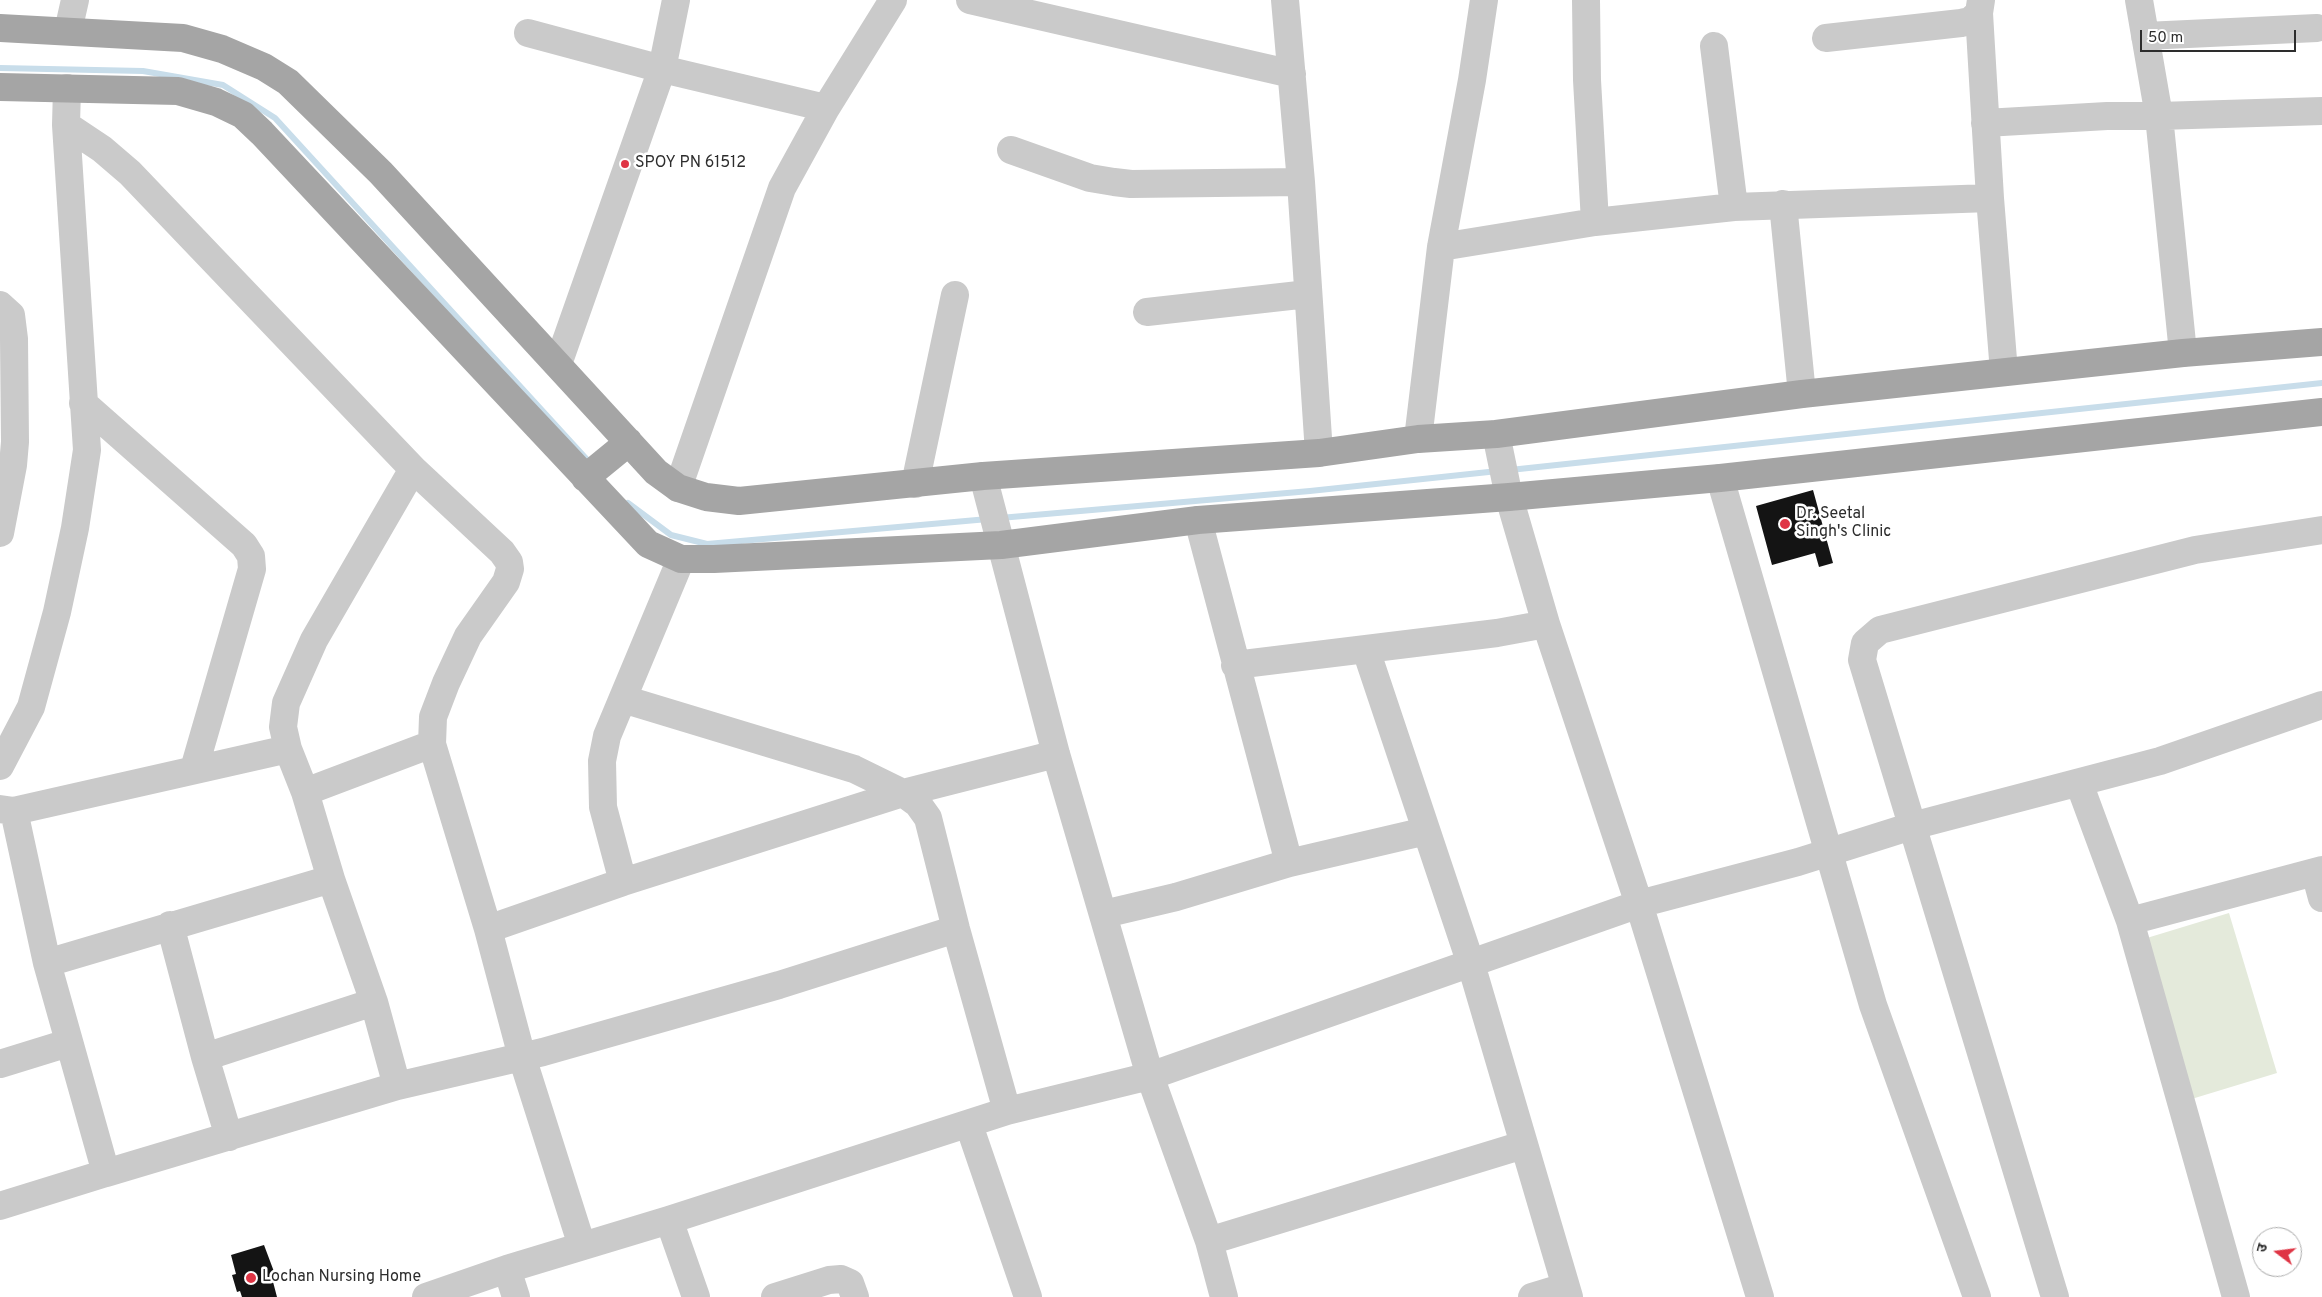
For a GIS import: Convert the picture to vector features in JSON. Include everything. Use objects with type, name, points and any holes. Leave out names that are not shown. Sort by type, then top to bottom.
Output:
[{"type":"main road","points":[[0,28],[183,38],[222,49],[264,68],[288,82],[381,173],[558,364],[623,448],[678,488],[706,497],[739,501],[914,484],[985,484],[1319,453],[1418,439],[1498,443],[1802,394],[2182,353],[2322,342]]},
{"type":"main road","points":[[0,87],[178,91],[216,102],[242,115],[588,475],[648,544],[681,559],[714,559],[1198,520],[1508,492],[1720,478],[2322,412]]},
{"type":"main road","points":[[588,475],[623,448]]},
{"type":"street","points":[[68,31],[75,0]]},
{"type":"street","points":[[558,364],[662,69],[676,0]]},
{"type":"street","points":[[678,488],[782,188],[826,108],[893,0]]},
{"type":"street","points":[[970,0],[1292,74]]},
{"type":"street","points":[[1285,0],[1319,453]]},
{"type":"street","points":[[1418,439],[1440,247],[1472,80],[1484,0]]},
{"type":"street","points":[[1586,0],[1587,80],[1595,222]]},
{"type":"street","points":[[2139,0],[2159,116],[2182,353]]},
{"type":"street","points":[[1826,38],[1961,23],[1970,21],[1980,7]]},
{"type":"street","points":[[1980,7],[1985,124],[2004,372]]},
{"type":"street","points":[[2145,36],[2317,28]]},
{"type":"street","points":[[528,34],[662,69],[826,108]]},
{"type":"street","points":[[1714,46],[1734,207]]},
{"type":"street","points":[[0,766],[31,707],[57,612],[75,528],[87,450],[66,125],[67,88]]},
{"type":"street","points":[[1985,124],[2107,116],[2322,111]]},
{"type":"street","points":[[66,125],[102,149],[130,173],[413,470],[502,552],[509,562],[510,569],[506,582],[468,636],[446,682],[434,717],[432,744],[488,929],[522,1056],[582,1246]]},
{"type":"street","points":[[1011,150],[1090,178],[1132,184],[1300,182]]},
{"type":"street","points":[[1440,247],[1595,222],[1734,207],[1990,198]]},
{"type":"street","points":[[1783,204],[1802,394]]},
{"type":"street","points":[[1147,312],[1308,294]]},
{"type":"street","points":[[914,484],[956,295]]},
{"type":"street","points":[[0,305],[11,315],[14,338],[8,443],[13,465],[0,533]]},
{"type":"street","points":[[83,403],[244,545],[251,556],[252,569],[194,770]]},
{"type":"street","points":[[1498,443],[1508,492],[1546,624],[1639,904],[1760,1297]]},
{"type":"street","points":[[397,1086],[374,1002],[332,879],[305,792],[288,749],[284,727],[286,703],[314,640],[413,470]]},
{"type":"street","points":[[1720,478],[1873,1005],[1976,1297]]},
{"type":"street","points":[[985,484],[1056,754],[1150,1076],[1209,1241],[1224,1297]]},
{"type":"street","points":[[1198,520],[1289,863]]},
{"type":"street","points":[[2055,1297],[1862,660],[1865,643],[1880,630],[2195,550],[2322,530]]},
{"type":"street","points":[[623,882],[603,807],[602,761],[607,736],[681,559]]},
{"type":"street","points":[[1235,665],[1497,634],[1546,624]]},
{"type":"street","points":[[1366,650],[1471,964],[1522,1145],[1567,1292],[1532,1297]]},
{"type":"street","points":[[623,699],[854,769],[904,794],[918,804],[928,818],[956,929],[1007,1112]]},
{"type":"street","points":[[426,1297],[507,1269],[670,1220],[1007,1112],[1150,1076],[1639,904],[1830,852],[1912,826],[2160,761],[2322,705]]},
{"type":"street","points":[[305,792],[432,744]]},
{"type":"street","points":[[106,1173],[68,1043],[7,810],[288,749]]},
{"type":"street","points":[[488,929],[623,882],[904,794],[1056,754]]},
{"type":"street","points":[[2079,783],[2130,921],[2236,1297]]},
{"type":"street","points":[[1104,914],[1176,897],[1289,863],[1426,831]]},
{"type":"street","points":[[2130,921],[2318,871],[2322,898]]},
{"type":"street","points":[[47,963],[170,925],[332,879]]},
{"type":"street","points":[[170,925],[205,1057],[229,1137]]},
{"type":"street","points":[[0,1206],[397,1086],[543,1052],[779,985],[956,929]]},
{"type":"street","points":[[205,1057],[374,1002]]},
{"type":"street","points":[[0,1064],[68,1043]]},
{"type":"street","points":[[969,1125],[1028,1297]]},
{"type":"street","points":[[1209,1241],[1522,1145]]},
{"type":"street","points":[[670,1220],[696,1297]]},
{"type":"street","points":[[507,1269],[516,1297]]},
{"type":"street","points":[[775,1297],[829,1280],[841,1279],[850,1283],[855,1297]]},
{"type":"green space","points":[[2229,913],[2277,1073],[2185,1101],[2137,941]]},
{"type":"building","points":[[1813,490],[1833,563],[1819,567],[1815,553],[1772,565],[1756,506]]},
{"type":"building","points":[[264,1245],[276,1277],[272,1278],[277,1297],[242,1297],[240,1291],[237,1292],[232,1275],[236,1274],[231,1255]]},
{"type":"waterway","points":[[0,68],[143,71],[223,85],[275,118],[592,465]]},
{"type":"waterway","points":[[1510,470],[2322,383]]},
{"type":"waterway","points":[[1000,518],[1310,491],[1498,471]]},
{"type":"waterway","points":[[628,503],[671,535],[707,544],[988,519]]},
{"type":"place","name":"SPOY PN 61512","points":[[625,164]]},
{"type":"place","name":"Dr. Seetal Singh's Clinic","points":[[1785,524]]},
{"type":"place","name":"Lochan Nursing Home","points":[[251,1278]]}]
